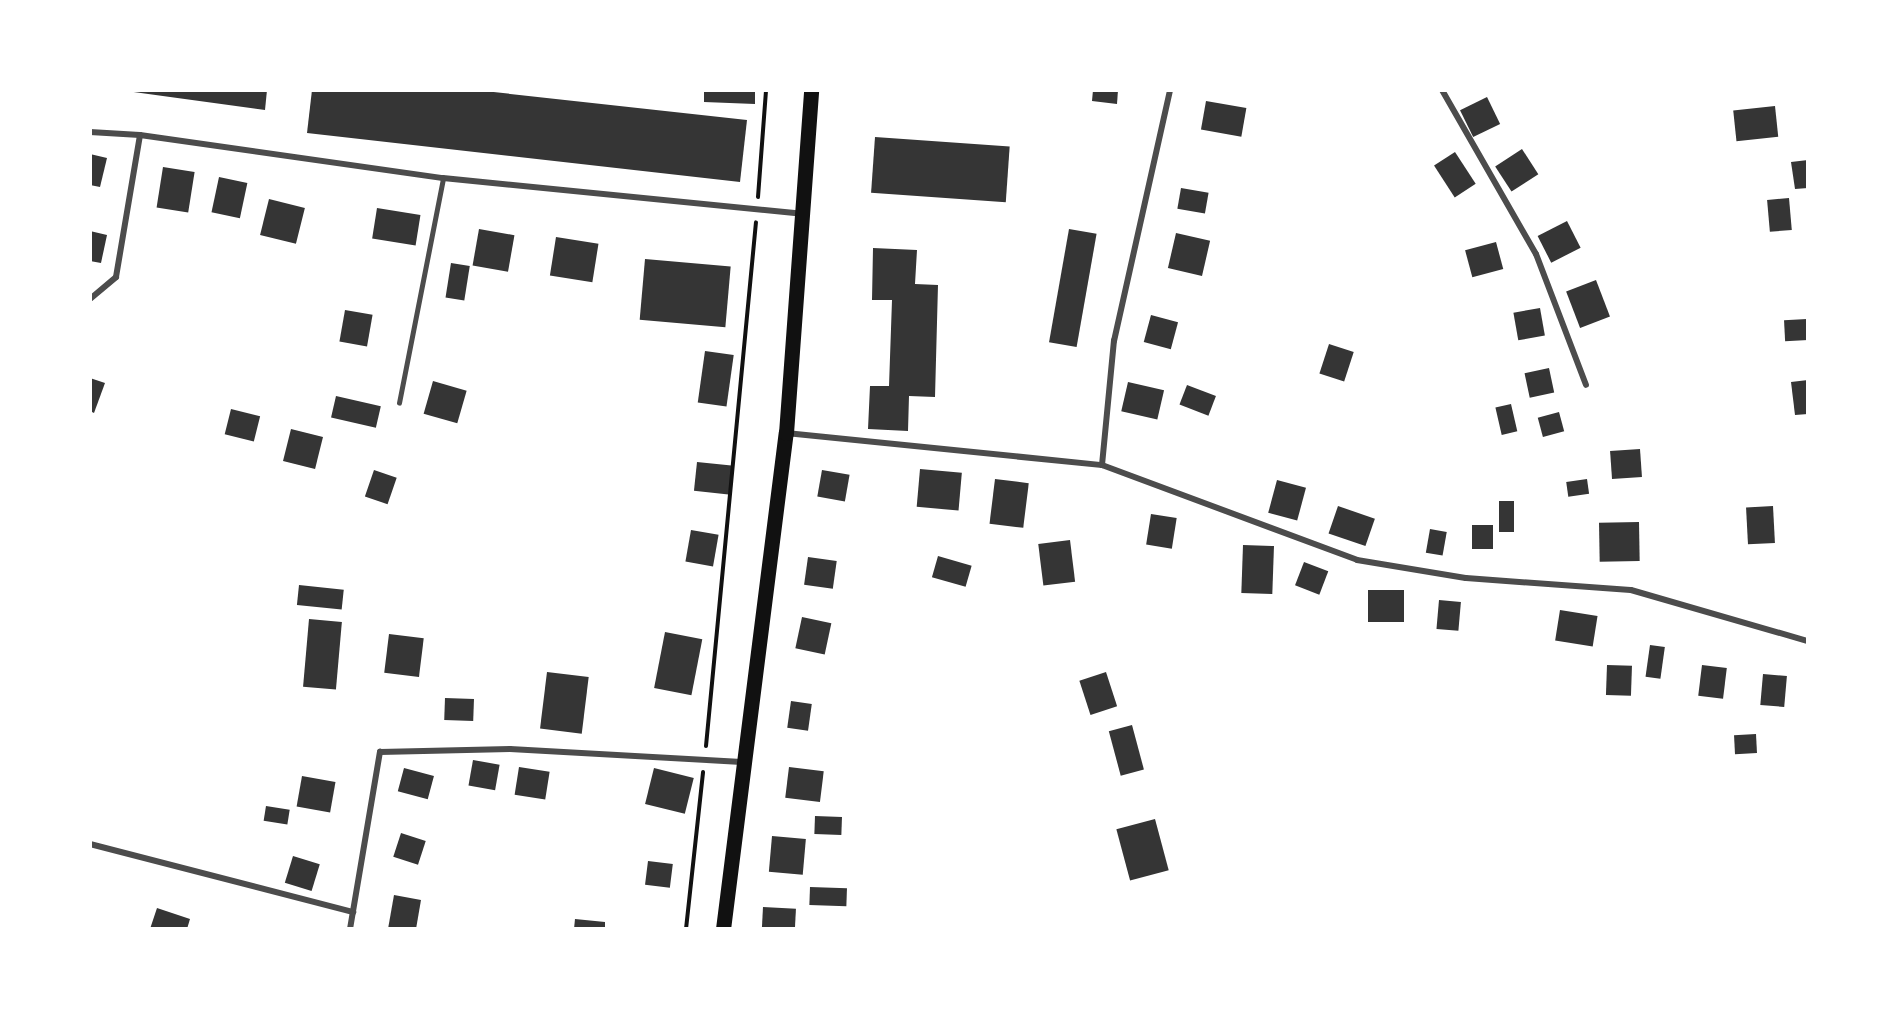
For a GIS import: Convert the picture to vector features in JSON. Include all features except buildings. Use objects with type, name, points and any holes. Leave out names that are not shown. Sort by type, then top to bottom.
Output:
[{"type":"main road","points":[[723,929],[786,434],[811,90]]},
{"type":"street","points":[[1102,465],[1114,341],[1170,90]]},
{"type":"street","points":[[1442,90],[1536,254],[1586,386]]},
{"type":"street","points":[[90,132],[140,135],[443,178],[803,214]]},
{"type":"street","points":[[90,299],[116,277],[140,135]]},
{"type":"street","points":[[786,434],[1102,465],[1357,560],[1466,578],[1631,590],[1808,641]]},
{"type":"street","points":[[350,929],[380,752],[510,749],[746,762]]},
{"type":"street","points":[[90,844],[353,912]]},
{"type":"lane","points":[[399,403],[443,178]]},
{"type":"path","points":[[687,929],[757,210],[766,90]]}]
